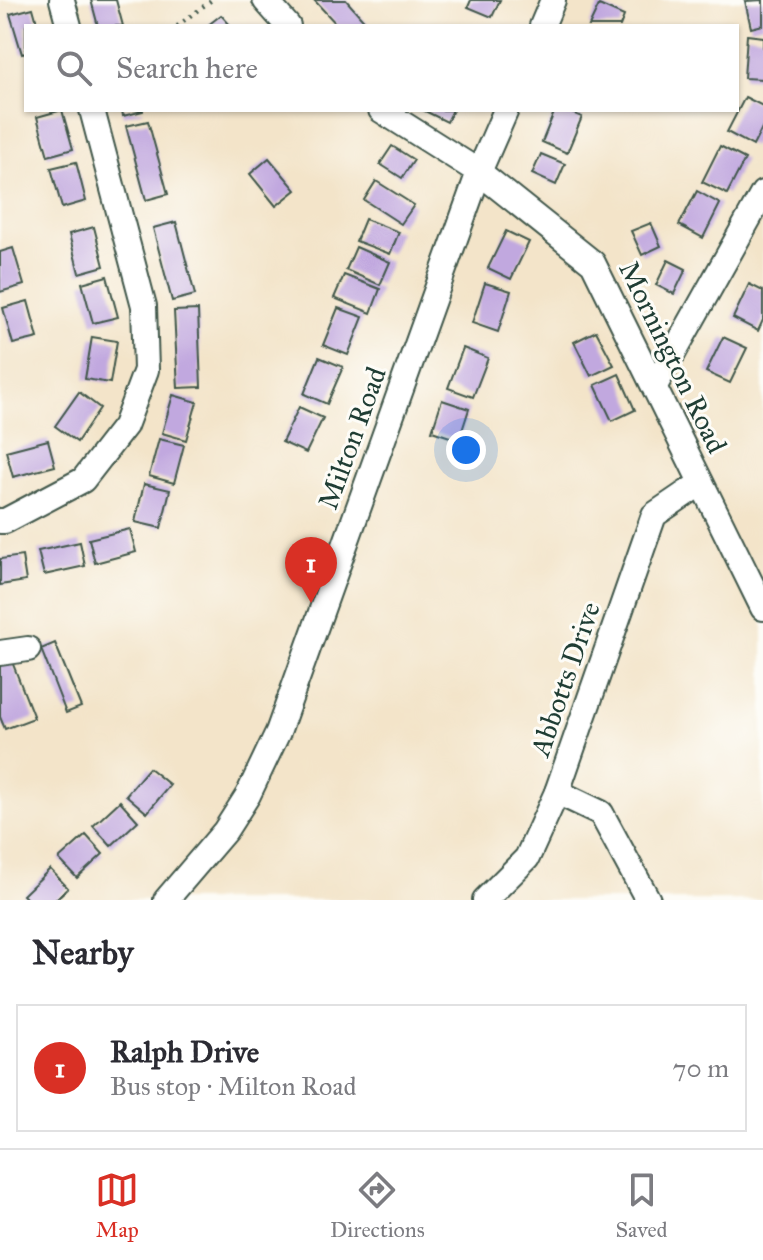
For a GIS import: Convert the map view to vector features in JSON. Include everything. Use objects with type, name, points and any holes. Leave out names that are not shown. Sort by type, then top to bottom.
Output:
[{"type":"street","points":[[62,0],[68,24]]},
{"type":"street","points":[[265,0],[286,24]]},
{"type":"street","points":[[543,24],[553,0]]},
{"type":"street","points":[[0,521],[83,480],[125,426],[146,370],[144,306],[93,112]]},
{"type":"street","name":"Mornington Road","points":[[384,112],[479,172],[593,263],[763,608]]},
{"type":"street","name":"Milton Road","points":[[166,900],[225,831],[248,795],[278,732],[479,172],[505,112]]},
{"type":"street","points":[[655,386],[763,193]]},
{"type":"street","name":"Abbotts Drive","points":[[485,900],[527,858],[557,792],[654,515],[701,483]]},
{"type":"street","points":[[0,653],[28,649]]},
{"type":"street","points":[[557,792],[601,813],[648,900]]},
{"type":"path","points":[[180,24],[212,0]]},
{"type":"building","points":[[91,0],[116,0],[122,24],[97,24]]},
{"type":"building","points":[[314,0],[346,0],[367,24],[336,24]]},
{"type":"building","points":[[471,0],[500,0],[492,17],[468,7]]},
{"type":"building","points":[[763,0],[763,25],[751,28],[745,1]]},
{"type":"building","points":[[599,5],[624,16],[621,24],[590,24]]},
{"type":"building","points":[[33,8],[37,24],[24,24],[24,54],[22,54],[10,14]]},
{"type":"building","points":[[221,15],[229,24],[210,24]]},
{"type":"building","points":[[747,35],[763,37],[763,79],[744,78]]},
{"type":"building","points":[[745,97],[763,106],[763,126],[753,146],[727,132]]},
{"type":"building","points":[[63,112],[73,149],[48,156],[37,117]]},
{"type":"building","points":[[427,112],[452,112],[447,122]]},
{"type":"building","points":[[554,112],[570,112],[582,117],[567,153],[542,142]]},
{"type":"building","points":[[148,121],[168,194],[146,200],[126,126]]},
{"type":"building","points":[[392,146],[414,160],[402,178],[380,164]]},
{"type":"building","points":[[720,146],[745,159],[727,194],[702,182]]},
{"type":"building","points":[[541,154],[565,164],[556,185],[532,174]]},
{"type":"building","points":[[269,158],[296,190],[276,206],[250,174]]},
{"type":"building","points":[[76,162],[86,201],[62,208],[51,168]]},
{"type":"building","points":[[376,181],[414,205],[401,224],[364,200]]},
{"type":"building","points":[[697,191],[720,204],[703,238],[679,225]]},
{"type":"building","points":[[365,219],[399,232],[390,254],[356,241]]},
{"type":"building","points":[[176,222],[195,295],[172,301],[153,228]]},
{"type":"building","points":[[651,223],[661,246],[642,255],[631,231]]},
{"type":"building","points":[[94,227],[104,266],[79,273],[69,234]]},
{"type":"building","points":[[506,231],[529,242],[511,279],[488,268]]},
{"type":"building","points":[[356,247],[390,262],[380,285],[346,270]]},
{"type":"building","points":[[13,248],[24,285],[0,292],[0,252]]},
{"type":"building","points":[[668,260],[686,269],[674,294],[656,285]]},
{"type":"building","points":[[344,275],[380,289],[371,313],[334,298]]},
{"type":"building","points":[[107,276],[118,317],[93,323],[82,283]]},
{"type":"building","points":[[485,283],[511,291],[498,332],[472,323]]},
{"type":"building","points":[[749,284],[763,291],[763,320],[758,331],[733,318]]},
{"type":"building","points":[[28,301],[38,338],[13,344],[3,308]]},
{"type":"building","points":[[338,308],[363,317],[348,355],[323,345]]},
{"type":"building","points":[[198,310],[201,387],[178,388],[174,311]]},
{"type":"building","points":[[596,331],[614,365],[591,376],[574,342]]},
{"type":"building","points":[[92,337],[117,341],[110,383],[85,379]]},
{"type":"building","points":[[723,337],[747,348],[730,383],[706,372]]},
{"type":"building","points":[[463,348],[488,358],[473,397],[448,388]]},
{"type":"building","points":[[319,357],[343,367],[327,404],[304,394]]},
{"type":"building","points":[[619,374],[635,410],[612,421],[595,385]]},
{"type":"building","points":[[79,392],[100,408],[77,442],[55,426]]},
{"type":"building","points":[[173,395],[197,402],[186,440],[162,433]]},
{"type":"building","points":[[442,400],[469,409],[459,440],[432,431]]},
{"type":"building","points":[[299,407],[323,418],[306,453],[282,442]]},
{"type":"building","points":[[159,439],[184,445],[174,483],[149,476]]},
{"type":"building","points":[[48,440],[55,466],[13,477],[6,451]]},
{"type":"building","points":[[144,484],[170,490],[161,528],[135,522]]},
{"type":"building","points":[[130,529],[136,552],[95,563],[89,539]]},
{"type":"building","points":[[80,542],[85,566],[44,575],[38,551]]},
{"type":"building","points":[[22,556],[26,581],[0,585],[0,559]]},
{"type":"building","points":[[55,643],[81,707],[66,713],[41,649]]},
{"type":"building","points":[[9,654],[34,718],[5,729],[0,717],[0,658]]},
{"type":"building","points":[[149,768],[170,785],[147,813],[126,795]]},
{"type":"building","points":[[120,801],[138,821],[111,846],[93,826]]},
{"type":"building","points":[[86,835],[103,854],[77,878],[59,859]]},
{"type":"building","points":[[50,869],[68,888],[55,900],[28,900],[23,895]]},
{"type":"place","name":"Ralph Drive","points":[[311,603]]}]
